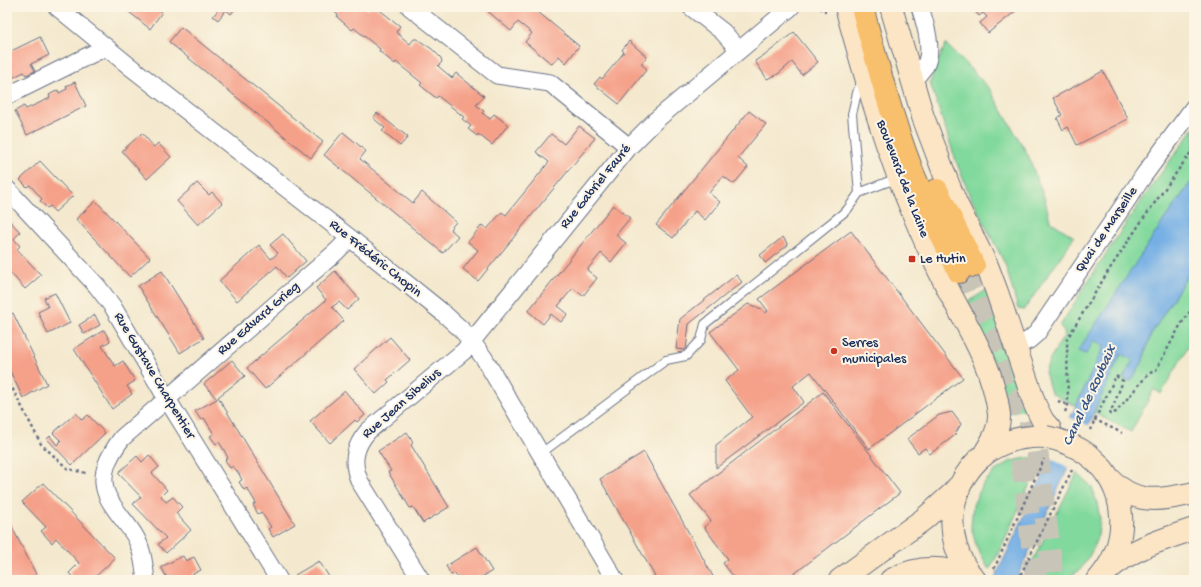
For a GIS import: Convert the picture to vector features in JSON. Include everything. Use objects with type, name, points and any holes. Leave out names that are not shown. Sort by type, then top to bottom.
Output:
[{"type":"main road","name":"Boulevard de la Laine","points":[[846,7],[880,125],[900,180],[916,221],[981,351],[992,382],[999,415],[998,427],[983,456]]},
{"type":"main road","points":[[862,7],[884,89],[913,172],[932,216],[966,269],[942,201],[926,165],[902,96],[876,7]]},
{"type":"main road","points":[[891,7],[923,117],[947,181],[988,268],[1035,405],[1051,435]]},
{"type":"main road","points":[[980,578],[965,567],[959,557],[954,540],[952,511],[956,494],[961,483],[970,468],[983,456],[1002,444],[1012,440],[1051,435],[1082,449],[1103,469],[1109,478],[1119,500],[1122,519],[1116,552],[1110,565],[1101,576]]},
{"type":"main road","points":[[1109,478],[1123,491],[1144,498],[1167,498],[1194,493]]},
{"type":"main road","points":[[840,580],[924,519],[951,495],[961,483]]},
{"type":"main road","points":[[1101,576],[1112,566],[1140,549],[1194,529]]},
{"type":"main road","points":[[891,580],[910,572],[935,568],[947,569],[980,578]]},
{"type":"street","name":"Rue Frédéric Chopin","points":[[57,7],[350,238],[442,312],[462,330],[491,370],[615,580]]},
{"type":"street","points":[[410,7],[497,75],[550,83],[629,147]]},
{"type":"street","points":[[691,7],[723,32],[740,50]]},
{"type":"street","name":"Rue Gabriel Fauré","points":[[471,341],[640,134],[791,7]]},
{"type":"street","points":[[913,81],[926,65],[928,53],[926,28],[920,7]]},
{"type":"street","points":[[7,96],[106,47]]},
{"type":"street","name":"Quai de Marseille","points":[[1015,347],[1029,340],[1037,332],[1139,181],[1194,107]]},
{"type":"street","name":"Rue Gustave Charpentier","points":[[7,189],[97,286],[109,302],[167,399],[280,580]]},
{"type":"street","name":"Rue Edvard Grieg","points":[[104,476],[107,461],[122,438],[336,252],[350,238]]},
{"type":"street","name":"Rue Jean Sibelius","points":[[421,580],[356,475],[354,456],[361,439],[368,432],[458,356],[471,341]]},
{"type":"street","points":[[104,476],[106,494],[140,545],[146,580]]},
{"type":"lane","points":[[859,194],[852,114],[857,93],[865,74]]},
{"type":"lane","points":[[540,454],[666,360],[686,356],[701,340],[705,324],[847,210],[859,194],[887,182],[900,180]]},
{"type":"path","points":[[980,578],[1051,435],[1068,405],[1067,339],[1109,270],[1194,148]]},
{"type":"path","points":[[1018,580],[1082,449],[1094,419],[1116,376],[1123,382],[1110,414],[1116,412],[1148,374],[1156,370],[1181,324],[1194,306]]},
{"type":"path","points":[[7,378],[41,444],[68,469],[104,476]]},
{"type":"path","points":[[1094,419],[1122,433]]},
{"type":"green space","points":[[946,44],[989,88],[1028,155],[1045,200],[1050,221],[1074,237],[1024,310],[1018,309],[1005,264],[970,196],[956,161],[930,83]]},
{"type":"green space","points":[[1194,128],[1194,178],[1164,220],[1079,351],[1094,340],[1104,346],[1076,406],[1051,393],[1045,372],[1050,359],[1065,334],[1060,326],[1125,226]]},
{"type":"green space","points":[[1194,265],[1194,337],[1161,394],[1154,389],[1131,432],[1094,413],[1121,353],[1134,359],[1123,378],[1142,363],[1151,334]]},
{"type":"green space","points":[[991,287],[1030,409],[1008,412],[963,305]]},
{"type":"green space","points":[[1027,458],[1042,458],[997,556],[989,570],[977,548],[971,527],[973,505],[983,484],[995,471],[1011,461]]},
{"type":"green space","points":[[1077,473],[1092,487],[1100,519],[1098,535],[1091,553],[1081,569],[1064,580],[1024,580],[1030,566]]},
{"type":"water","name":"Canal de Roubaix","points":[[1194,178],[1194,265],[1151,334],[1142,363],[1131,381],[1123,379],[1133,360],[1121,354],[1016,580],[994,580],[1104,346],[1094,340],[1086,354],[1078,351],[1164,220]]},
{"type":"pier","points":[[1069,417],[1090,426],[1070,468],[1049,458]]},
{"type":"building","points":[[123,7],[156,7],[162,12],[150,29]]},
{"type":"building","points":[[221,7],[226,10],[218,20],[213,16]]},
{"type":"building","points":[[228,7],[235,9],[231,14],[226,10]]},
{"type":"building","points":[[329,7],[365,7],[368,10],[371,7],[376,7],[400,26],[396,32],[410,44],[414,39],[417,39],[432,49],[441,58],[442,62],[438,66],[452,78],[456,73],[484,96],[476,105],[484,111],[482,113],[490,119],[494,114],[508,125],[492,145],[478,134],[477,136],[468,129],[471,126],[462,119],[464,117],[438,96],[436,98],[420,85],[422,83],[396,62],[395,64],[379,51],[380,49],[354,28],[352,30],[337,17],[338,15]]},
{"type":"building","points":[[483,7],[532,7],[579,46],[566,63],[559,56],[552,64],[525,42],[532,33],[518,22],[511,31]]},
{"type":"building","points":[[980,7],[1021,7],[988,33],[980,23],[987,17],[983,13],[979,16],[975,11]]},
{"type":"building","points":[[181,27],[323,142],[311,158],[169,42]]},
{"type":"building","points":[[794,32],[818,62],[802,75],[792,62],[778,74],[767,79],[755,61],[764,56]]},
{"type":"building","points":[[40,37],[49,55],[31,64],[35,71],[26,75],[24,72],[8,80],[10,83],[7,84],[7,53]]},
{"type":"building","points":[[629,41],[647,57],[641,64],[647,69],[619,104],[594,84],[600,77],[602,79],[618,60],[624,52],[622,50]]},
{"type":"building","points":[[1103,71],[1128,119],[1077,145],[1068,127],[1063,130],[1057,118],[1062,115],[1053,98]]},
{"type":"building","points":[[75,82],[86,106],[27,135],[15,111],[24,106],[26,109],[50,98],[49,95],[58,90],[59,93],[67,89],[66,86]]},
{"type":"building","points":[[749,111],[766,124],[738,158],[748,167],[734,184],[723,176],[709,193],[720,202],[705,220],[695,211],[673,238],[656,225]]},
{"type":"building","points":[[377,113],[408,137],[400,146],[382,131],[385,128],[373,118]]},
{"type":"building","points":[[579,126],[595,138],[478,281],[463,269],[478,250],[468,242],[482,225],[487,229],[502,212],[506,215],[549,162],[536,152],[551,134],[564,144]]},
{"type":"building","points":[[343,132],[366,151],[360,159],[413,203],[422,192],[456,222],[450,229],[458,236],[443,253],[324,155]]},
{"type":"building","points":[[142,133],[154,147],[158,143],[171,157],[147,179],[122,151]]},
{"type":"building","points":[[40,161],[73,196],[55,212],[50,206],[47,208],[40,201],[42,199],[30,185],[27,187],[20,180]]},
{"type":"building","points":[[197,183],[209,195],[212,192],[222,203],[198,225],[177,201]]},
{"type":"building","points":[[96,201],[150,258],[130,277],[76,219]]},
{"type":"building","points":[[613,205],[630,218],[616,235],[626,243],[611,262],[601,253],[587,270],[597,278],[583,296],[573,288],[558,306],[568,314],[561,322],[551,314],[543,324],[528,311]]},
{"type":"building","points":[[7,218],[20,232],[14,239],[20,246],[17,249],[41,275],[25,289],[7,269]]},
{"type":"building","name":"Serres municipales","points":[[851,231],[963,378],[869,449],[811,372],[793,386],[804,402],[716,468],[716,445],[752,417],[725,381],[739,370],[710,332],[748,304],[762,309],[765,313],[768,311],[759,299]]},
{"type":"building","points":[[283,234],[306,261],[287,278],[277,266],[237,301],[219,281],[259,245],[271,259],[278,253],[270,245]]},
{"type":"building","points":[[783,237],[788,245],[765,263],[760,255]]},
{"type":"building","points":[[162,271],[204,338],[180,353],[138,286]]},
{"type":"building","points":[[335,271],[359,299],[347,310],[339,302],[332,307],[344,321],[265,389],[247,368],[326,300],[316,288]]},
{"type":"building","points":[[736,275],[742,282],[689,324],[686,350],[676,349],[680,319]]},
{"type":"building","points":[[55,293],[70,323],[48,334],[38,312],[48,307],[44,298]]},
{"type":"building","points":[[13,313],[47,384],[23,398],[7,365],[7,316]]},
{"type":"building","points":[[95,315],[100,325],[84,334],[79,325]]},
{"type":"building","points":[[104,330],[110,341],[102,346],[115,366],[123,361],[135,381],[127,386],[132,394],[112,409],[74,349]]},
{"type":"building","points":[[390,337],[410,360],[387,380],[389,382],[376,394],[354,369]]},
{"type":"building","points":[[232,360],[245,376],[218,397],[295,524],[273,537],[268,529],[271,527],[261,512],[258,514],[253,505],[256,503],[247,488],[244,490],[239,482],[242,480],[239,474],[233,466],[230,468],[225,460],[228,458],[224,450],[219,442],[216,444],[210,436],[214,434],[204,418],[201,420],[195,411],[217,399],[204,384]]},
{"type":"building","points":[[345,391],[365,415],[357,422],[355,420],[330,443],[310,421]]},
{"type":"building","points":[[823,392],[900,493],[786,580],[736,580],[723,563],[728,559],[704,527],[711,521],[690,495]]},
{"type":"building","points":[[952,412],[961,424],[954,436],[930,454],[925,448],[918,453],[907,439],[939,415]]},
{"type":"building","points":[[76,413],[82,420],[88,415],[105,433],[72,465],[47,439],[50,436],[57,445],[61,441],[53,433]]},
{"type":"building","points":[[407,432],[413,443],[411,445],[449,507],[423,523],[413,507],[410,508],[388,472],[391,471],[378,451]]},
{"type":"building","points":[[644,452],[715,580],[657,580],[600,479]]},
{"type":"building","points":[[149,455],[159,467],[152,473],[167,490],[161,496],[166,502],[173,497],[182,507],[176,513],[191,530],[166,553],[158,544],[166,538],[133,504],[141,497],[118,473],[137,456],[142,462]]},
{"type":"building","points":[[43,483],[115,558],[92,580],[75,580],[69,573],[79,563],[56,538],[52,543],[41,531],[46,527],[22,502]]},
{"type":"building","points":[[7,516],[15,533],[39,580],[7,580]]},
{"type":"building","points":[[477,547],[492,571],[477,580],[459,580],[455,573],[451,575],[446,566]]},
{"type":"building","points":[[183,556],[186,561],[194,557],[201,570],[193,574],[196,580],[168,580],[161,567]]},
{"type":"building","points":[[319,561],[331,580],[299,580],[295,575]]},
{"type":"tunnel","points":[[974,266],[995,314]]},
{"type":"tunnel","points":[[959,272],[989,338],[1006,396],[1021,457],[1036,580]]},
{"type":"tunnel","points":[[1021,388],[1037,449],[1052,580]]},
{"type":"place","name":"Le Hutin","points":[[912,259]]},
{"type":"place","name":"Serres municipales","points":[[834,351]]}]
